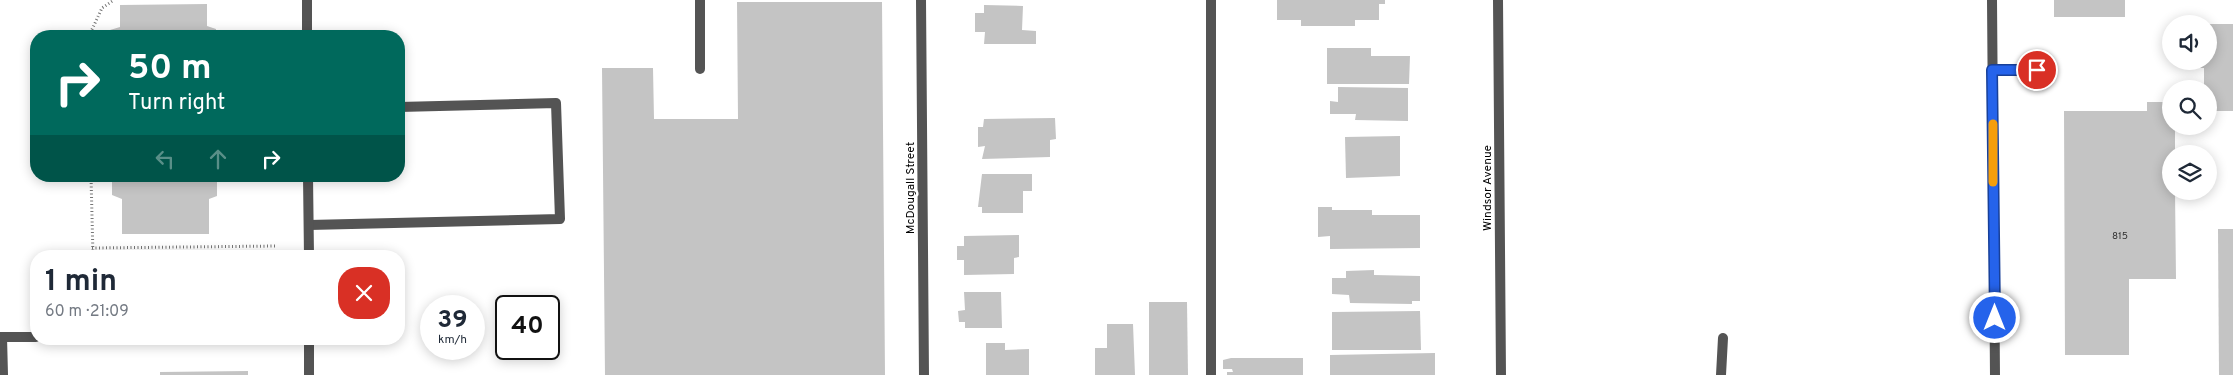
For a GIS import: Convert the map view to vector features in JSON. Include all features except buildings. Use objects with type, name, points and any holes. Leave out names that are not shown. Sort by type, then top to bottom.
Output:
[{"type":"street","points":[[307,0],[308,30]]},
{"type":"street","points":[[700,0],[700,70]]},
{"type":"street","name":"McDougall Street","points":[[921,0],[924,375]]},
{"type":"street","points":[[1211,0],[1211,375]]},
{"type":"street","name":"Windsor Avenue","points":[[1498,0],[1500,375]]},
{"type":"street","points":[[1992,0],[1995,375]]},
{"type":"street","points":[[1992,70],[2051,70]]},
{"type":"street","points":[[309,225],[560,219],[556,103],[405,107]]},
{"type":"street","points":[[308,182],[309,250]]},
{"type":"street","points":[[3,375],[1,337],[30,337]]},
{"type":"street","points":[[1721,375],[1723,338]]},
{"type":"street","points":[[309,345],[309,375]]},
{"type":"path","points":[[92,30],[102,8],[114,0]]},
{"type":"path","points":[[91,182],[92,248],[276,246]]},
{"type":"slow traffic","points":[[1993,124],[1993,182]]},
{"type":"route","points":[[1995,318],[1992,70],[2037,70]]}]
